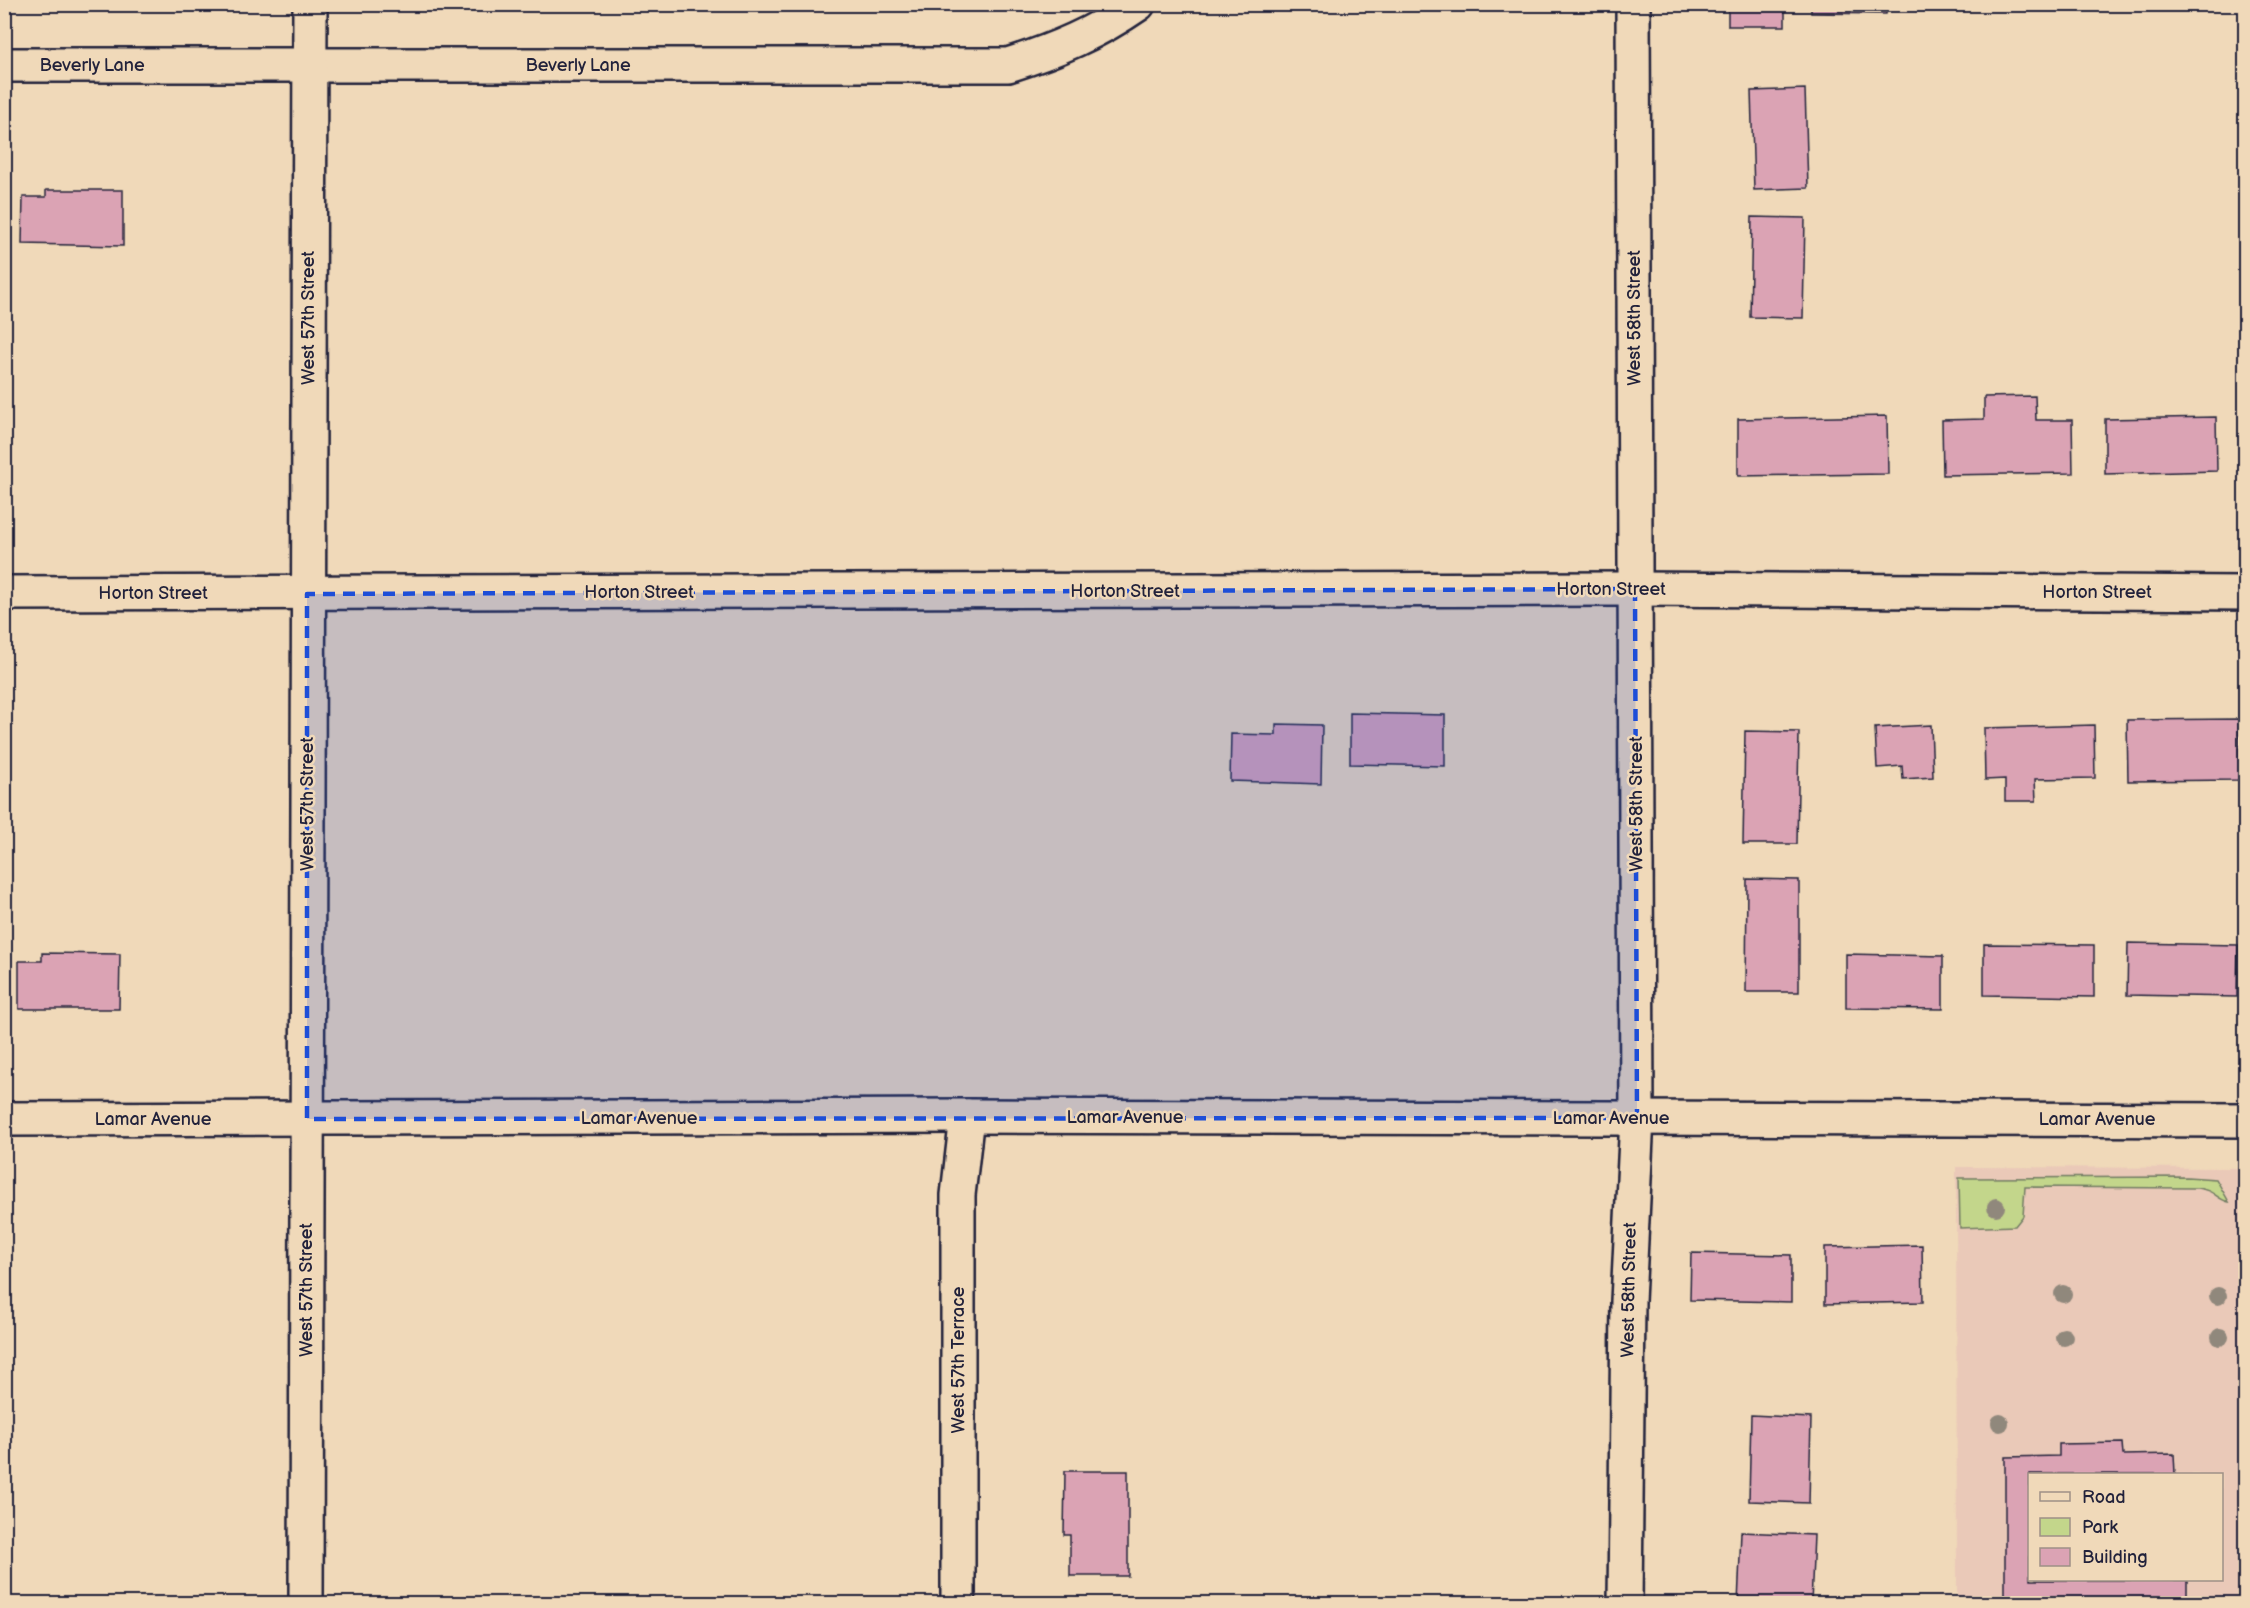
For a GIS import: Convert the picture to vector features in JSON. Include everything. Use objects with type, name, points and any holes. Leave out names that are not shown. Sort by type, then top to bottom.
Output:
[{"type":"street","name":"West 57th Street","points":[[306,1604],[310,4]]},
{"type":"street","name":"Beverly Lane","points":[[4,65],[1008,65],[1061,48],[1116,19],[1138,4]]},
{"type":"street","name":"West 58th Street","points":[[1625,1604],[1628,1301],[1637,1118],[1633,4]]},
{"type":"street","name":"Horton Street","points":[[4,593],[1635,589],[2246,593]]},
{"type":"street","name":"Lamar Avenue","points":[[4,1119],[967,1116],[2246,1120]]},
{"type":"street","name":"West 57th Terrace","points":[[958,1604],[958,1196],[967,1116]]},
{"type":"highlighted area","points":[[1635,589],[1637,1118],[307,1119],[307,594]]},
{"type":"shaded area","points":[[1956,1167],[2245,1168],[2245,1603],[1957,1603]]},
{"type":"green space","points":[[2187,1177],[2216,1179],[2229,1202],[2197,1188],[2025,1187],[2023,1216],[2015,1226],[1960,1228],[1959,1178]]},
{"type":"building","points":[[1728,4],[1785,4],[1785,26],[1728,26]]},
{"type":"building","points":[[1811,4],[1887,4],[1886,14],[1811,13]]},
{"type":"building","points":[[1805,89],[1808,188],[1754,190],[1751,91]]},
{"type":"building","points":[[46,190],[123,190],[123,246],[22,244],[23,197],[46,197]]},
{"type":"building","points":[[1752,217],[1805,218],[1803,318],[1750,317]]},
{"type":"building","points":[[2035,396],[2036,420],[2072,420],[2073,473],[1943,475],[1942,420],[1984,419],[1984,397]]},
{"type":"building","points":[[1887,416],[1888,474],[1738,476],[1738,419]]},
{"type":"building","points":[[2216,417],[2217,471],[2105,474],[2105,419]]},
{"type":"building","points":[[1350,713],[1445,715],[1445,766],[1350,764]]},
{"type":"building","points":[[2239,719],[2240,780],[2128,781],[2127,720]]},
{"type":"building","points":[[1276,724],[1322,725],[1321,784],[1230,781],[1231,734],[1276,735]]},
{"type":"building","points":[[1931,725],[1933,777],[1903,779],[1902,766],[1877,768],[1875,728]]},
{"type":"building","points":[[2094,725],[2095,778],[2035,779],[2036,801],[2005,801],[2005,779],[1985,780],[1984,728]]},
{"type":"building","points":[[1745,731],[1799,732],[1797,844],[1743,844]]},
{"type":"building","points":[[1747,879],[1799,880],[1799,992],[1746,992]]},
{"type":"building","points":[[2128,943],[2238,945],[2237,997],[2127,995]]},
{"type":"building","points":[[1984,944],[2094,945],[2094,997],[1984,995]]},
{"type":"building","points":[[42,953],[120,954],[119,1009],[19,1009],[19,961],[42,961]]},
{"type":"building","points":[[1846,954],[1943,956],[1943,1009],[1846,1008]]},
{"type":"building","points":[[1922,1245],[1923,1302],[1825,1304],[1825,1247]]},
{"type":"building","points":[[1691,1253],[1791,1255],[1791,1302],[1690,1300]]},
{"type":"building","points":[[1751,1415],[1811,1418],[1809,1503],[1749,1501]]},
{"type":"building","points":[[2122,1443],[2123,1455],[2174,1454],[2175,1473],[2028,1473],[2028,1581],[2187,1581],[2187,1604],[2005,1604],[2005,1457],[2059,1456],[2059,1444]]},
{"type":"building","points":[[1065,1471],[1128,1471],[1128,1576],[1070,1576],[1070,1535],[1064,1535]]},
{"type":"building","points":[[1741,1532],[1814,1535],[1811,1604],[1738,1604]]}]
